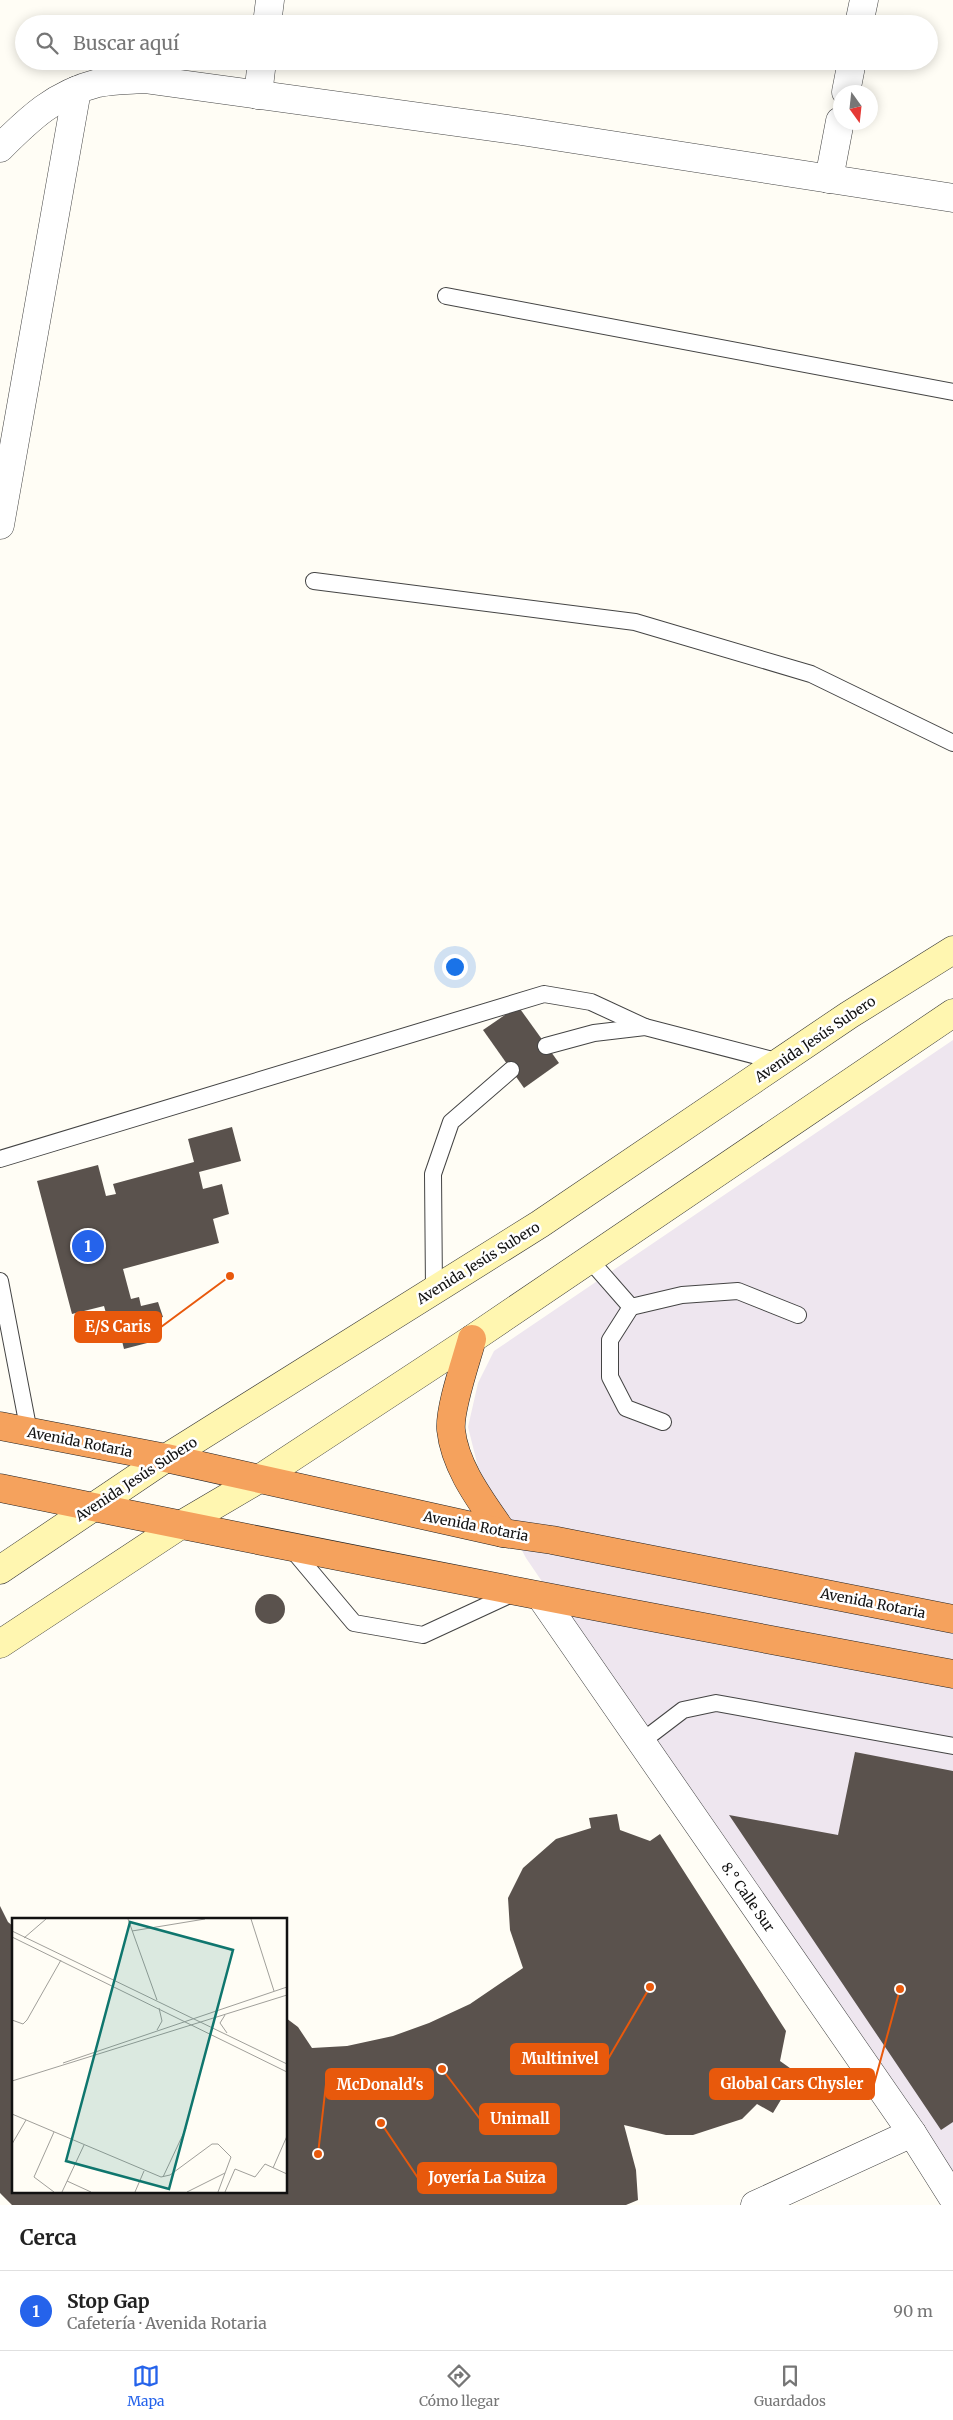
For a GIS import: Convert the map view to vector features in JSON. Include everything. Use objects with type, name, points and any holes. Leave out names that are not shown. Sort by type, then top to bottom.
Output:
[{"type":"highway","points":[[472,1339],[460,1379],[451,1429],[466,1477],[503,1533]]},
{"type":"highway","name":"Avenida Rotaria","points":[[0,1426],[166,1458],[503,1533],[552,1540],[953,1618]]},
{"type":"highway","points":[[0,1488],[94,1505],[179,1526],[529,1595],[953,1674]]},
{"type":"main road","name":"Avenida Jesús Subero","points":[[0,1570],[166,1458],[540,1224],[780,1062],[953,950]]},
{"type":"main road","points":[[0,1644],[179,1526],[259,1479],[472,1339],[953,1013]]},
{"type":"street","points":[[268,15],[270,0]]},
{"type":"street","points":[[862,15],[864,0]]},
{"type":"street","points":[[258,95],[261,70]]},
{"type":"street","points":[[847,85],[850,70]]},
{"type":"street","points":[[0,148],[32,117],[58,97],[99,83],[144,79],[521,131],[953,198]]},
{"type":"street","points":[[0,525],[77,90]]},
{"type":"street","points":[[829,178],[838,130]]},
{"type":"street","name":"8.° Calle Sur","points":[[529,1595],[641,1742],[949,2185]]},
{"type":"street","points":[[755,2205],[912,2134]]},
{"type":"lane","points":[[446,296],[953,392]]},
{"type":"lane","points":[[314,581],[635,622],[811,674],[953,743]]},
{"type":"lane","points":[[0,1160],[544,994],[591,1002],[645,1027],[780,1062]]},
{"type":"lane","points":[[546,1046],[594,1033],[645,1027]]},
{"type":"lane","points":[[434,1290],[433,1174],[451,1122],[511,1070]]},
{"type":"lane","points":[[589,1259],[631,1307]]},
{"type":"lane","points":[[663,1422],[626,1408],[610,1377],[610,1340],[631,1307],[682,1294],[738,1291],[798,1314]]},
{"type":"lane","points":[[1,1292],[29,1432]]},
{"type":"lane","points":[[291,1548],[354,1623],[423,1635],[529,1595]]},
{"type":"lane","points":[[641,1742],[683,1710],[716,1703],[953,1746]]},
{"type":"shaded area","points":[[953,1040],[953,2192],[830,2004],[526,1558],[478,1467],[468,1427],[478,1383],[494,1351]]},
{"type":"building","points":[[518,1006],[559,1063],[524,1088],[483,1030]]},
{"type":"building","points":[[232,1127],[241,1161],[199,1172],[203,1189],[222,1184],[229,1214],[213,1219],[219,1243],[123,1269],[131,1299],[139,1297],[141,1306],[158,1302],[163,1317],[156,1319],[158,1326],[147,1329],[151,1342],[124,1349],[120,1333],[112,1335],[104,1306],[72,1314],[37,1181],[98,1165],[106,1196],[116,1194],[113,1184],[194,1162],[188,1139]]},
{"type":"building","points":[[270,1594],[276,1595],[284,1603],[284,1615],[276,1623],[270,1624],[264,1623],[256,1615],[255,1609],[256,1603],[264,1595]]},
{"type":"building","points":[[855,1752],[953,1771],[953,2122],[941,2130],[729,1815],[838,1835]]},
{"type":"building","points":[[617,1814],[620,1830],[650,1841],[660,1834],[786,2031],[780,2061],[797,2073],[773,2113],[757,2104],[742,2119],[693,2135],[666,2135],[624,2125],[636,2170],[638,2200],[626,2205],[12,2205],[0,2193],[0,1906],[8,1922],[12,1925],[12,2192],[288,2192],[288,2020],[298,2027],[312,2048],[347,2046],[393,2036],[429,2023],[470,2004],[523,1968],[510,1930],[508,1898],[523,1868],[556,1839],[591,1828],[589,1818]]},
{"type":"place","name":"Stop Gap","points":[[88,1246]]},
{"type":"place","name":"E/S Caris","points":[[230,1276]]},
{"type":"place","name":"Multinivel","points":[[650,1987]]},
{"type":"place","name":"Global Cars Chysler","points":[[900,1989]]},
{"type":"place","name":"Unimall","points":[[442,2069]]},
{"type":"place","name":"Joyería La Suiza","points":[[381,2123]]},
{"type":"place","name":"McDonald's","points":[[318,2154]]}]
